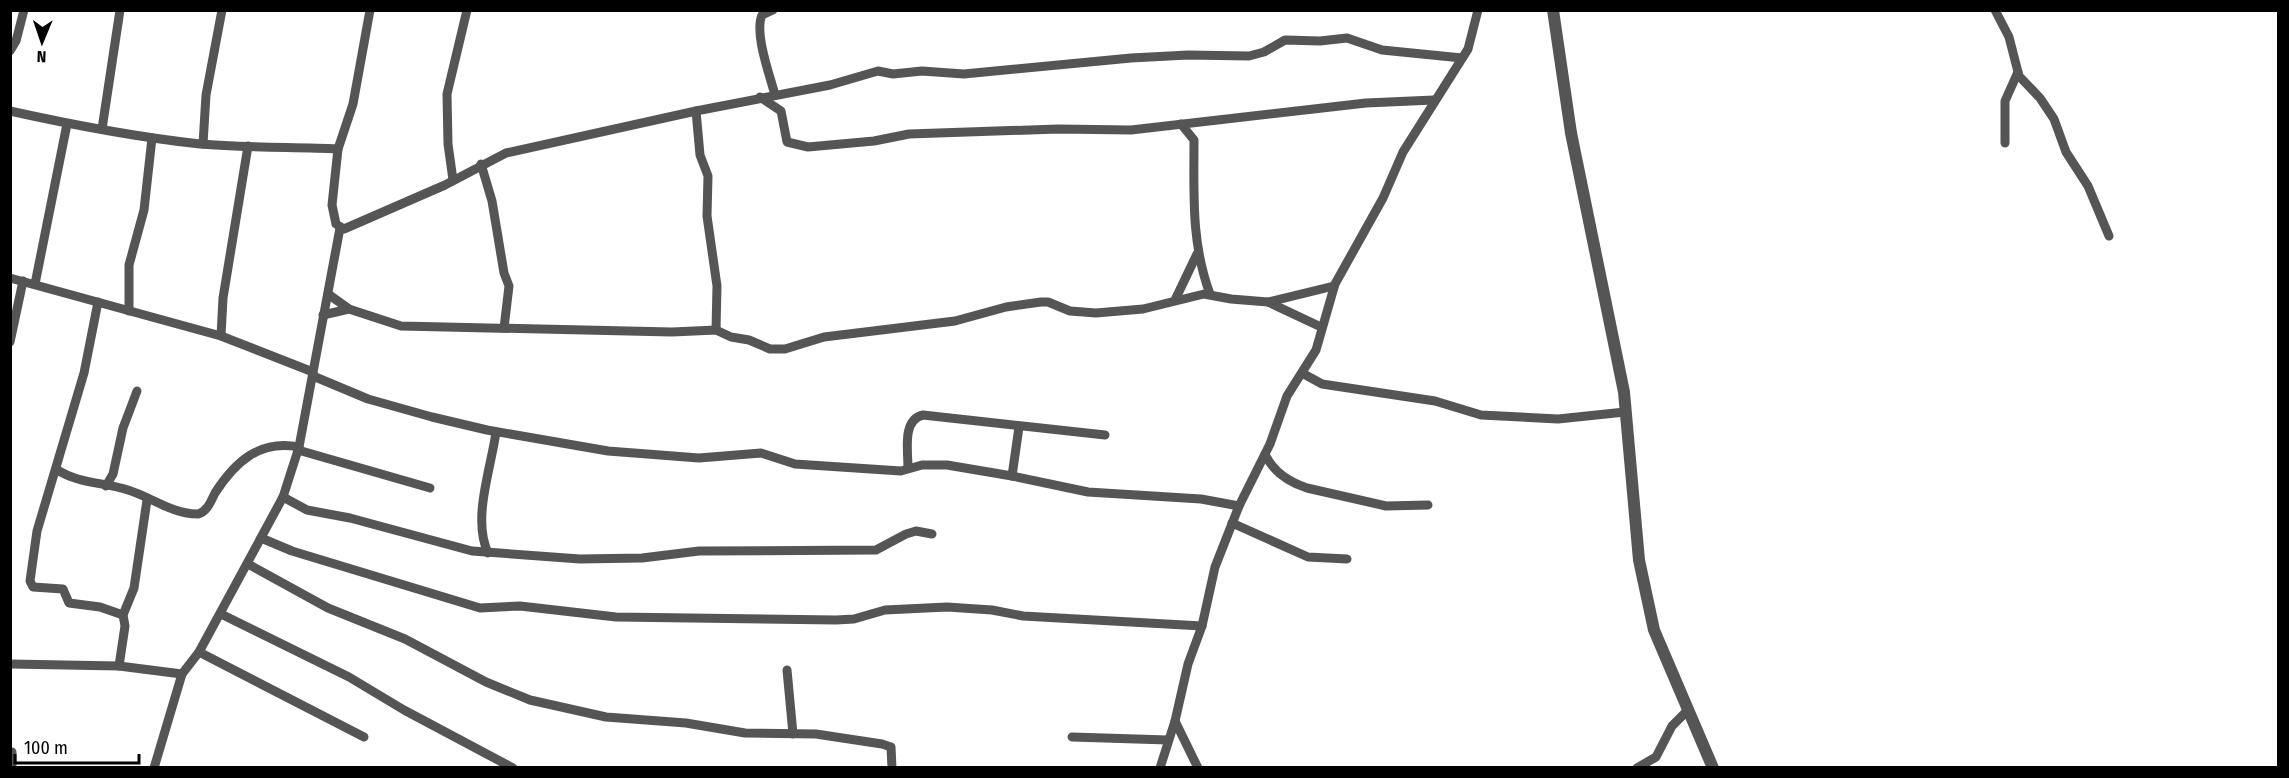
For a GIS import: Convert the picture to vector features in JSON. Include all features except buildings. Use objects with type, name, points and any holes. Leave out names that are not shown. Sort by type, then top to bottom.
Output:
[{"type":"street","points":[[10,51],[16,41],[24,10]]},
{"type":"street","points":[[102,129],[120,10]]},
{"type":"street","points":[[203,144],[206,95],[222,10]]},
{"type":"street","points":[[370,10],[353,104],[338,149],[332,205],[336,224],[340,228],[349,228],[506,153],[760,97],[830,85],[878,71],[893,74],[922,71],[964,75],[1131,58],[1188,55],[1250,56],[1264,52],[1285,40],[1320,41],[1347,38],[1382,50],[1462,58]]},
{"type":"street","points":[[453,180],[448,144],[447,94],[467,10]]},
{"type":"street","points":[[1160,768],[1175,721],[1188,664],[1202,626],[1215,567],[1239,506],[1266,454],[1287,396],[1316,351],[1334,286],[1383,198],[1403,152],[1471,41],[1478,10]]},
{"type":"street","points":[[1553,10],[1570,133],[1616,342],[1639,561],[1654,630],[1713,768]]},
{"type":"street","points":[[1995,10],[2009,36],[2022,81],[2040,98],[2054,119],[2067,152],[2088,186],[2109,236]]},
{"type":"street","points":[[764,13],[761,38],[775,95]]},
{"type":"street","points":[[2005,143],[2004,101],[2018,72]]},
{"type":"street","points":[[760,97],[781,111],[787,142],[800,146],[874,141],[909,134],[1058,129],[1131,130],[1366,104],[1434,100]]},
{"type":"street","points":[[10,111],[67,124],[203,144],[338,149]]},
{"type":"street","points":[[696,111],[700,155],[708,176],[707,216],[717,286],[716,330]]},
{"type":"street","points":[[35,284],[67,124]]},
{"type":"street","points":[[1180,124],[1194,140],[1193,208],[1198,250],[1210,294]]},
{"type":"street","points":[[129,311],[129,265],[144,210],[152,138]]},
{"type":"street","points":[[221,336],[224,298],[248,146]]},
{"type":"street","points":[[481,164],[492,201],[504,273],[509,286],[504,327]]},
{"type":"street","points":[[154,768],[182,674],[199,652],[221,614],[283,497],[298,448],[340,228]]},
{"type":"street","points":[[1175,300],[1191,270],[1198,250]]},
{"type":"street","points":[[10,278],[221,336],[368,399],[496,432],[634,454],[699,458],[761,453],[795,465],[895,471],[947,465],[1088,492],[1201,499],[1239,506]]},
{"type":"street","points":[[10,342],[23,281]]},
{"type":"street","points":[[328,294],[349,309],[401,326],[672,332],[716,330],[771,349],[786,349],[824,337],[955,321],[1006,307],[1035,303],[1048,302],[1070,311],[1096,313],[1143,309],[1210,294],[1231,299],[1268,302],[1334,286]]},
{"type":"street","points":[[98,302],[84,373],[37,531],[32,555],[32,585],[63,589],[69,603],[100,607],[123,615]]},
{"type":"street","points":[[1268,302],[1321,327]]},
{"type":"street","points":[[323,315],[349,309]]},
{"type":"street","points":[[1302,374],[1322,384],[1435,401],[1481,415],[1558,419],[1625,412]]},
{"type":"street","points":[[106,486],[113,474],[123,428],[136,391]]},
{"type":"street","points":[[908,468],[908,430],[914,419],[919,416],[951,417],[1019,428],[1105,435]]},
{"type":"street","points":[[1012,476],[1019,428]]},
{"type":"street","points":[[488,553],[482,540],[484,497],[496,432]]},
{"type":"street","points":[[56,470],[66,476],[134,492],[147,500],[189,513],[202,513],[223,482],[251,454],[270,446],[284,444],[430,488]]},
{"type":"street","points":[[1266,454],[1271,467],[1295,484],[1386,506],[1428,505]]},
{"type":"street","points":[[1259,467],[1271,467]]},
{"type":"street","points":[[53,481],[66,476]]},
{"type":"street","points":[[283,497],[307,510],[350,518],[472,551],[608,560],[699,551],[876,550],[916,531],[933,534]]},
{"type":"street","points":[[119,666],[125,626],[123,615],[134,588],[147,500]]},
{"type":"street","points":[[1232,523],[1308,557],[1347,559]]},
{"type":"street","points":[[261,538],[292,551],[480,608],[520,606],[605,616],[658,619],[836,620],[854,619],[885,610],[947,607],[992,610],[1023,616],[1202,626]]},
{"type":"street","points":[[472,551],[482,540]]},
{"type":"street","points":[[248,564],[328,608],[405,639],[486,682],[530,700],[606,717],[686,723],[744,733],[816,734],[882,744],[891,747],[892,768]]},
{"type":"street","points":[[221,614],[350,677],[404,710],[513,767]]},
{"type":"street","points":[[199,652],[364,737]]},
{"type":"street","points":[[10,664],[119,666],[182,674]]},
{"type":"street","points":[[787,670],[793,734]]},
{"type":"street","points":[[1637,768],[1656,757],[1672,726],[1687,711]]},
{"type":"street","points":[[1175,721],[1198,768]]},
{"type":"street","points":[[1072,737],[1168,740]]},
{"type":"street","points":[[12,752],[12,768]]}]
